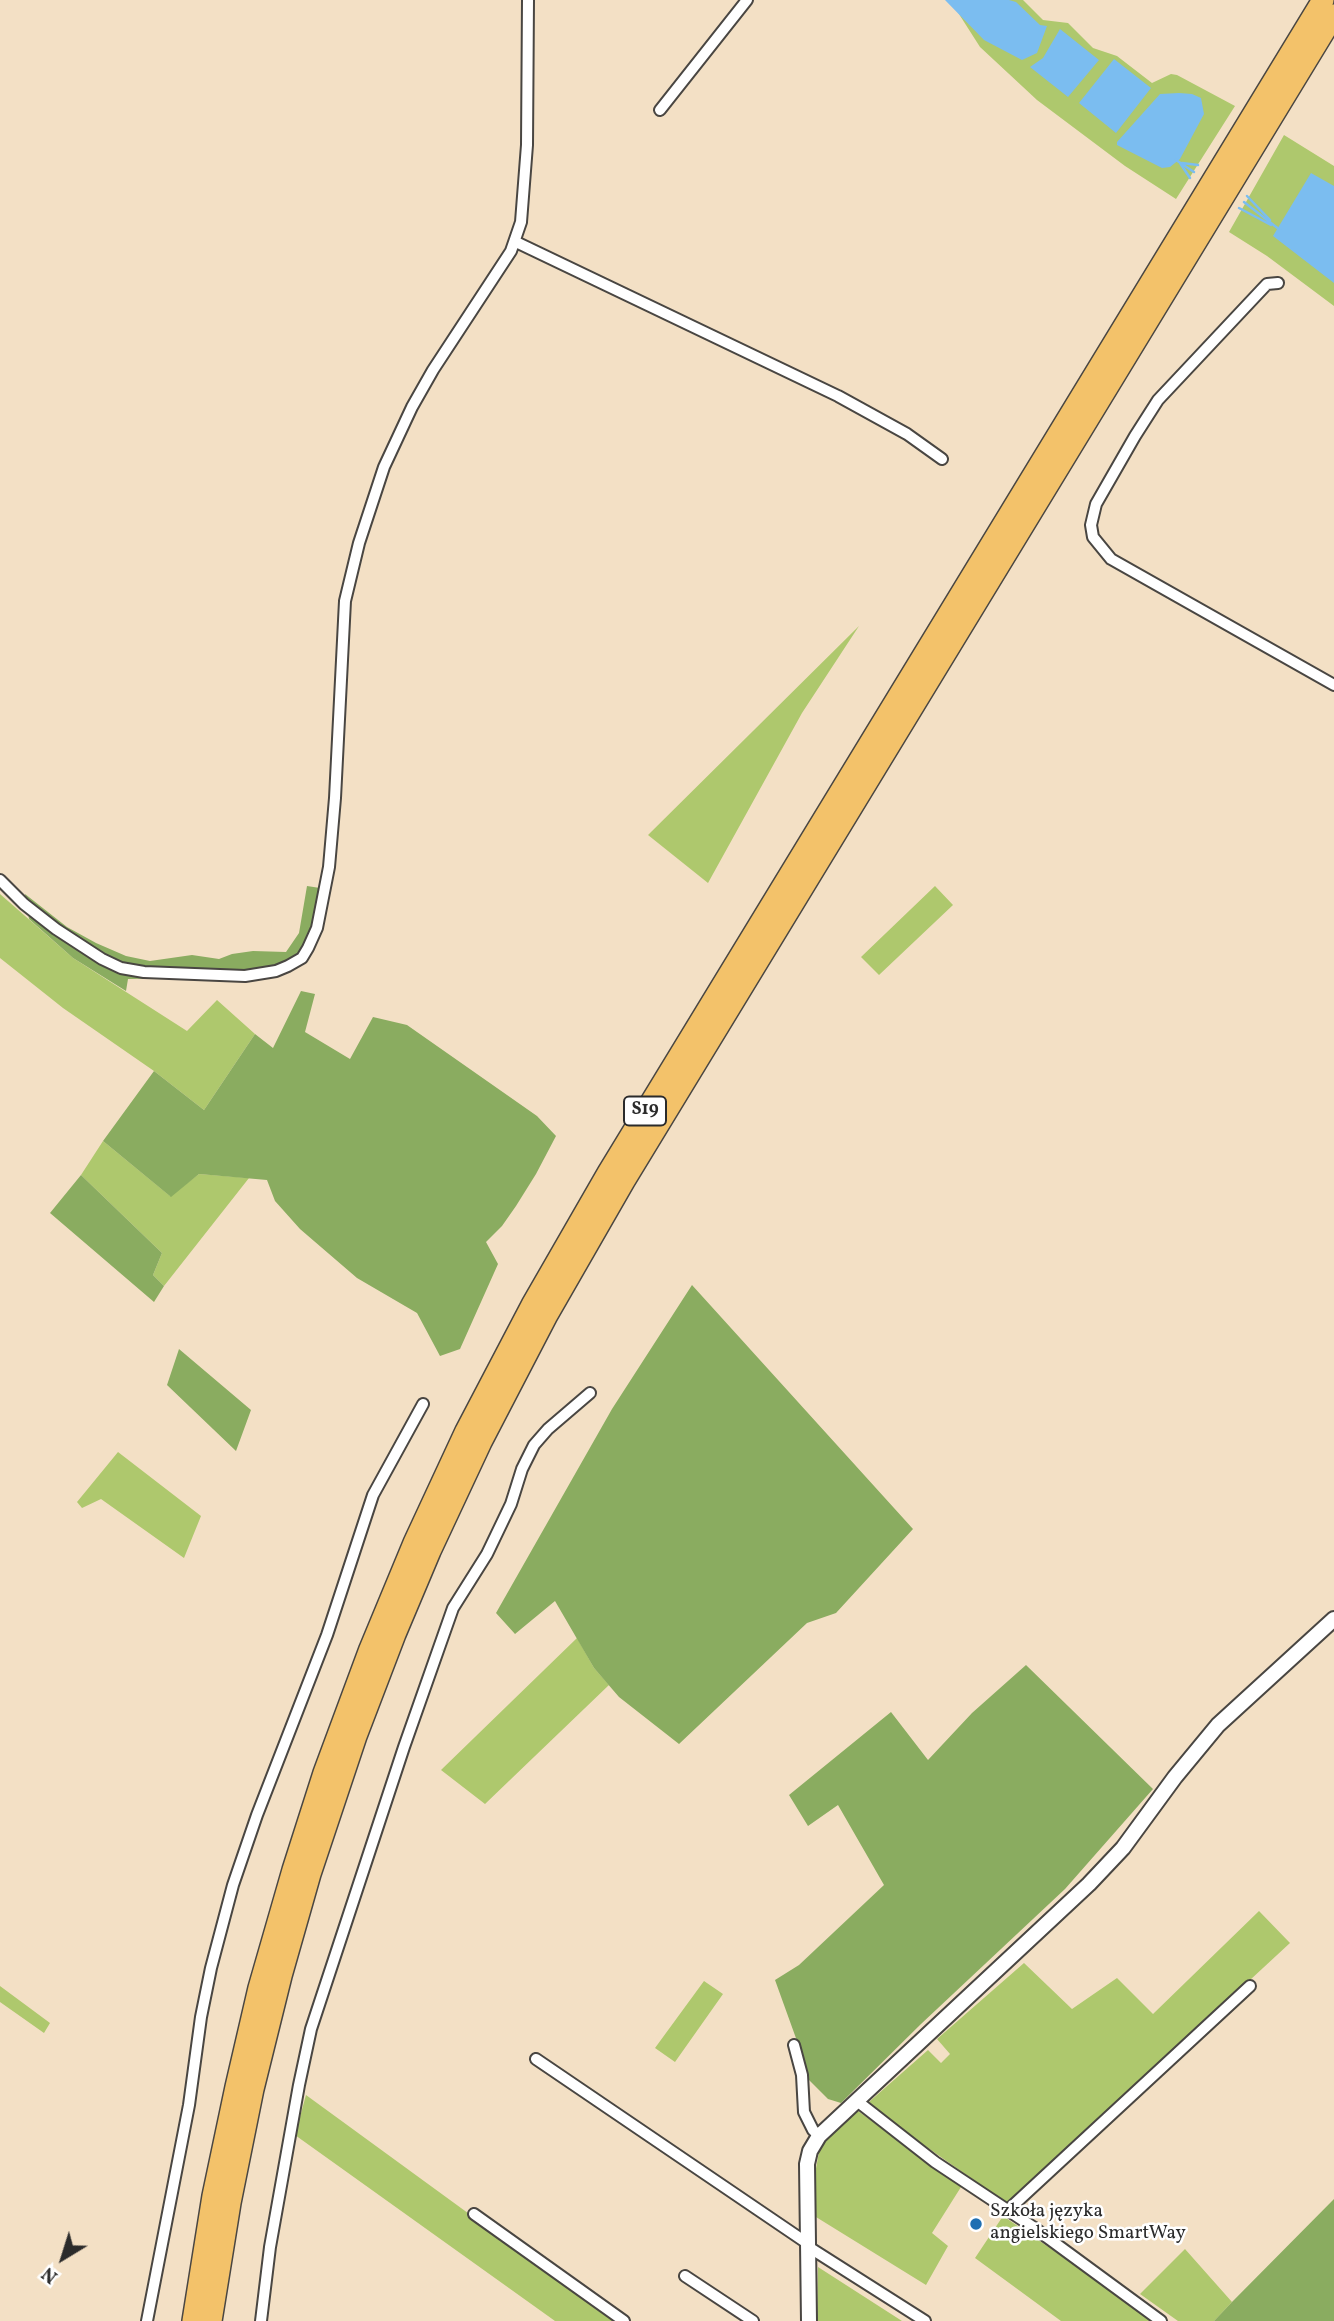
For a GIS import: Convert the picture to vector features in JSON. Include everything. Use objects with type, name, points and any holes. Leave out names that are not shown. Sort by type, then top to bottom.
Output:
[{"type":"highway","name":"S19","points":[[193,2321],[231,2107],[259,1989],[293,1870],[366,1658],[414,1543],[466,1431],[537,1296],[615,1161],[1323,0]]},
{"type":"highway","name":"S19","points":[[211,2321],[248,2110],[271,2012],[310,1874],[341,1778],[390,1646],[485,1433],[564,1284],[631,1170],[1334,15]]},
{"type":"street","points":[[0,880],[24,904],[56,929],[121,968],[144,972],[245,976],[276,971],[302,958],[313,940],[325,895],[335,798],[345,601],[363,529],[384,467],[412,407],[516,242],[524,198],[528,106],[528,0]]},
{"type":"street","points":[[660,110],[747,0]]},
{"type":"street","points":[[516,242],[838,396],[907,435],[942,459]]},
{"type":"street","points":[[1278,283],[1267,284],[1158,400],[1107,483],[1096,504],[1091,525],[1093,537],[1111,559],[1334,685]]},
{"type":"street","points":[[261,2321],[280,2193],[311,2029],[453,1608],[487,1554],[511,1504],[522,1469],[534,1444],[590,1393]]},
{"type":"street","points":[[147,2321],[189,2105],[206,1993],[233,1885],[257,1815],[327,1635],[373,1495],[423,1404]]},
{"type":"street","points":[[809,2321],[807,2164],[810,2151],[819,2136],[1088,1884],[1123,1848],[1175,1777],[1218,1725],[1334,1619]]},
{"type":"street","points":[[1008,2210],[1250,1986]]},
{"type":"street","points":[[794,2045],[802,2075],[804,2112],[819,2136]]},
{"type":"street","points":[[536,2059],[807,2245],[925,2321]]},
{"type":"street","points":[[857,2101],[935,2162],[1008,2210],[1161,2321]]},
{"type":"street","points":[[474,2214],[624,2321]]},
{"type":"street","points":[[685,2276],[753,2321]]},
{"type":"green space","points":[[950,0],[1023,0],[1043,20],[1068,23],[1093,48],[1117,56],[1152,83],[1171,74],[1177,75],[1235,106],[1176,199],[1125,166],[1037,100],[980,47]]},
{"type":"green space","points":[[1284,135],[1334,166],[1334,306],[1267,256],[1229,232]]},
{"type":"green space","points":[[859,626],[802,713],[708,883],[648,835]]},
{"type":"green space","points":[[307,886],[320,888],[311,930],[297,957],[231,980],[128,979],[126,991],[73,958],[29,919],[25,894],[67,927],[96,943],[126,956],[150,961],[192,955],[219,959],[253,951],[286,952],[299,933]]},
{"type":"green space","points":[[935,886],[953,905],[879,975],[861,957]]},
{"type":"green space","points":[[0,894],[73,958],[187,1031],[217,1000],[255,1034],[204,1110],[154,1071],[63,1008],[0,958]]},
{"type":"green space","points":[[301,991],[315,994],[305,1032],[350,1059],[373,1017],[407,1025],[537,1116],[556,1136],[516,1206],[486,1242],[498,1264],[460,1349],[440,1356],[417,1313],[357,1278],[300,1229],[275,1201],[267,1180],[199,1174],[171,1197],[103,1141],[154,1071],[204,1110],[255,1034],[273,1048]]},
{"type":"green space","points":[[103,1141],[170,1196],[199,1174],[249,1178],[164,1286],[153,1275],[162,1253],[81,1175]]},
{"type":"green space","points":[[81,1175],[162,1253],[153,1275],[164,1286],[154,1302],[50,1213]]},
{"type":"green space","points":[[692,1285],[913,1529],[836,1613],[807,1623],[679,1744],[619,1697],[594,1668],[555,1601],[515,1634],[496,1613],[612,1409]]},
{"type":"green space","points":[[179,1349],[251,1410],[236,1451],[167,1385]]},
{"type":"green space","points":[[118,1452],[201,1516],[184,1558],[101,1499],[82,1508],[77,1502]]},
{"type":"green space","points":[[577,1638],[594,1668],[609,1685],[485,1804],[441,1770]]},
{"type":"green space","points":[[1026,1665],[1153,1789],[1065,1889],[841,2103],[828,2099],[807,2078],[775,1980],[799,1965],[884,1885],[838,1805],[808,1826],[789,1795],[891,1712],[928,1760],[972,1713]]},
{"type":"green space","points":[[1259,1911],[1290,1943],[1008,2204],[898,2127],[869,2102],[928,2050],[941,2063],[950,2054],[937,2039],[1024,1963],[1072,2009],[1117,1978],[1153,2014]]},
{"type":"green space","points":[[704,1981],[723,1994],[675,2062],[655,2048]]},
{"type":"green space","points":[[0,1986],[50,2023],[44,2033],[0,2002]]},
{"type":"green space","points":[[306,2095],[616,2321],[555,2321],[295,2135]]},
{"type":"green space","points":[[858,2111],[961,2187],[932,2233],[948,2246],[926,2285],[816,2217],[815,2174],[823,2141]]},
{"type":"green space","points":[[1334,2199],[1334,2321],[1214,2321],[1232,2302]]},
{"type":"green space","points":[[1003,2216],[1153,2321],[1061,2321],[975,2258]]},
{"type":"green space","points":[[1185,2249],[1232,2302],[1214,2321],[1178,2321],[1140,2294]]},
{"type":"green space","points":[[818,2267],[902,2321],[817,2321]]},
{"type":"water","points":[[945,0],[1016,2],[1040,25],[1047,26],[1037,53],[1022,60],[984,40]]},
{"type":"water","points":[[1060,29],[1099,60],[1068,97],[1030,67],[1043,58]]},
{"type":"water","points":[[1114,59],[1151,88],[1116,133],[1079,103]]},
{"type":"water","points":[[1179,93],[1201,98],[1204,114],[1180,159],[1170,167],[1162,168],[1117,145],[1160,94]]},
{"type":"water","points":[[1311,173],[1334,186],[1334,283],[1273,236]]},
{"type":"waterway","points":[[1176,160],[1194,172]]},
{"type":"waterway","points":[[1180,163],[1190,178]]},
{"type":"waterway","points":[[1182,163],[1198,165]]},
{"type":"waterway","points":[[1247,196],[1270,220]]},
{"type":"waterway","points":[[1244,202],[1280,230]]},
{"type":"waterway","points":[[1239,208],[1271,225]]},
{"type":"place","name":"Szkoła języka angielskiego SmartWay","points":[[976,2224]]}]
